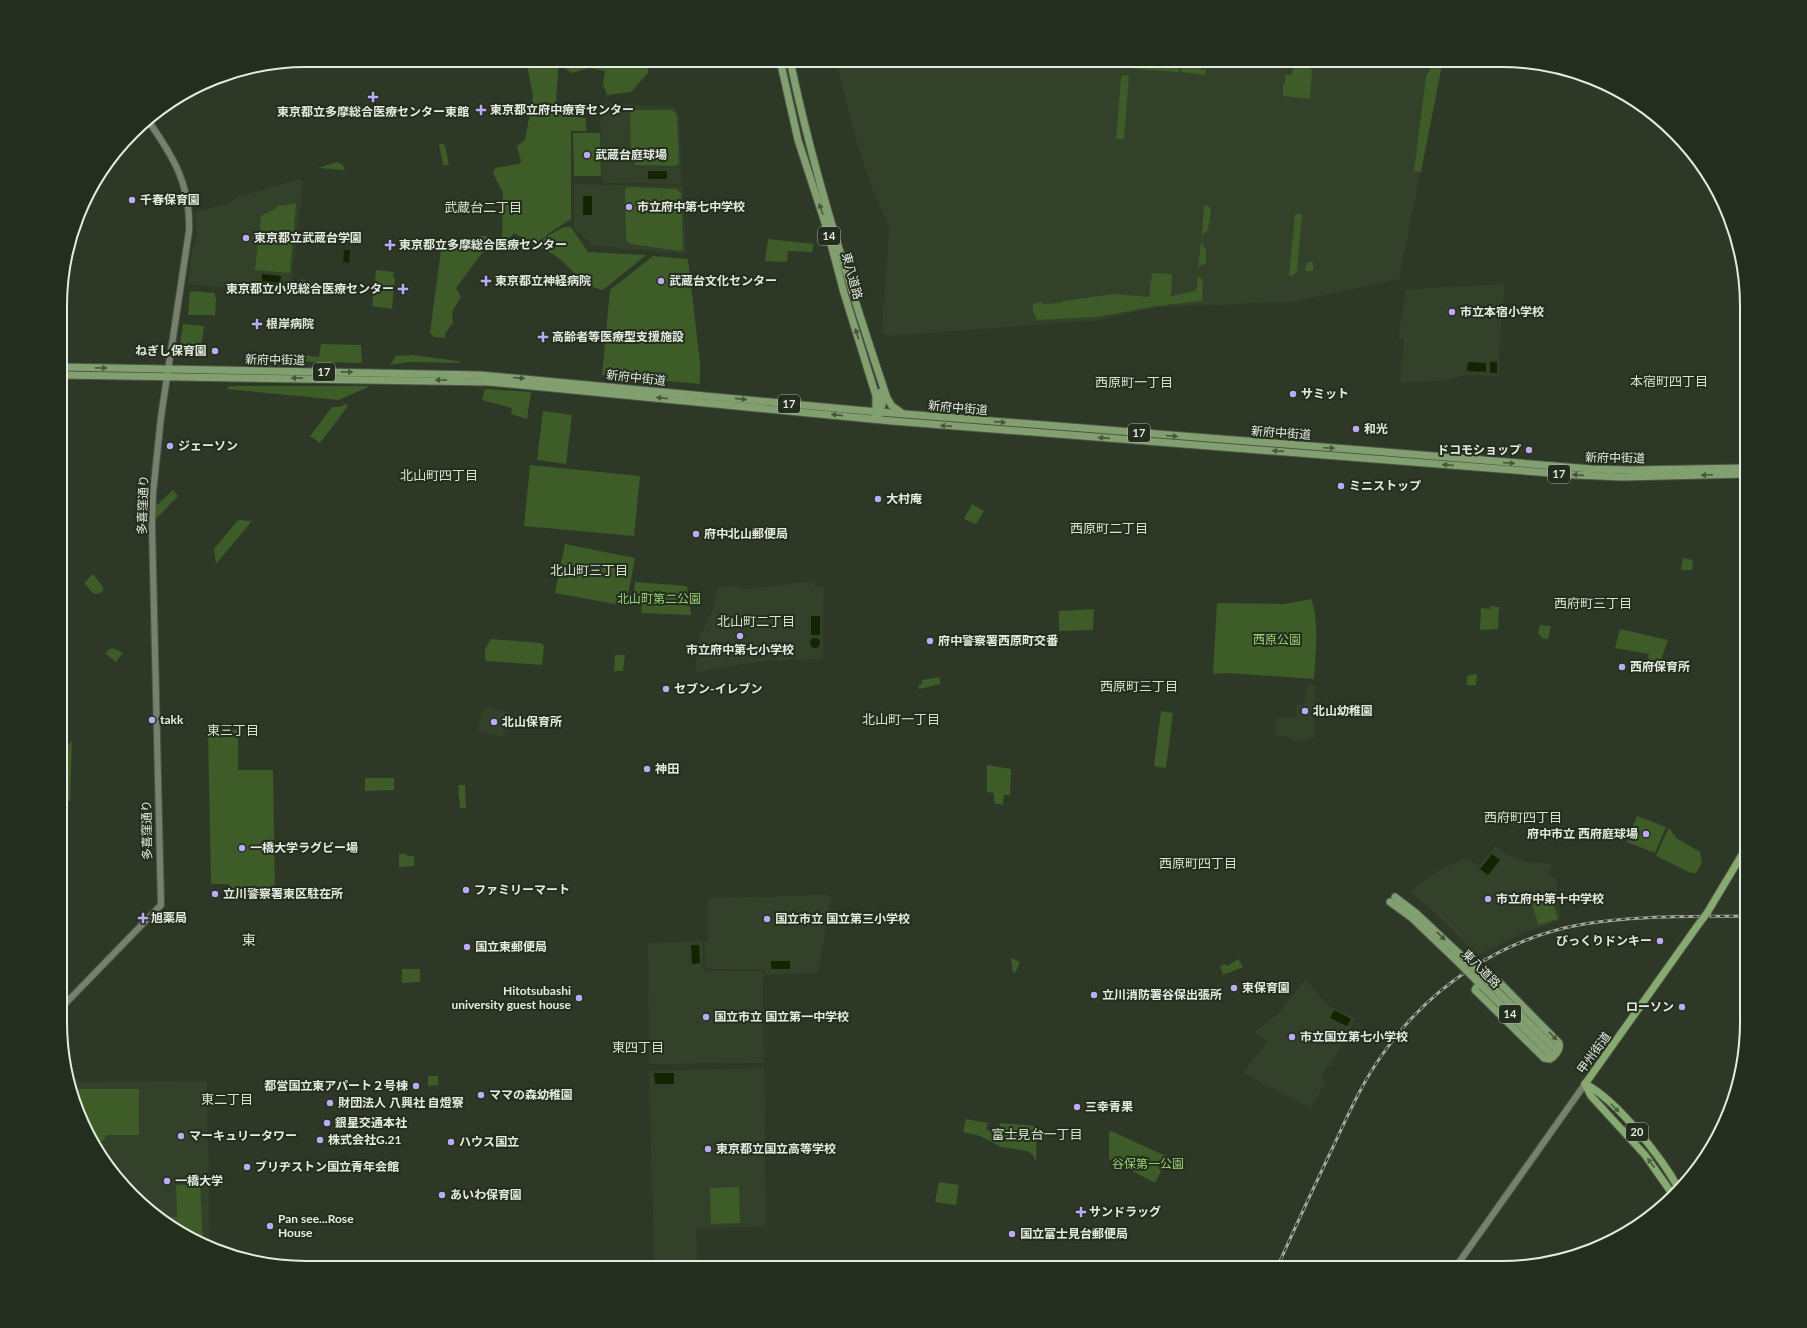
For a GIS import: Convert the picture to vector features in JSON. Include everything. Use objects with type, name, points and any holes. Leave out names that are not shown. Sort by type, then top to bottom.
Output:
[{"type":"highway","name":"甲州街道","points":[[1585,1084],[1707,913],[1740,858]]},
{"type":"highway","name":"20","points":[[1585,1084],[1596,1089],[1633,1127],[1666,1167],[1677,1184]]},
{"type":"highway","name":"20","points":[[1585,1084],[1591,1096],[1646,1155],[1670,1191]]},
{"type":"main road","name":"東八道路","points":[[782,67],[790,105],[811,180],[827,229],[844,293],[876,396],[878,415]]},
{"type":"main road","points":[[790,67],[795,107],[792,108],[790,105]]},
{"type":"main road","name":"東八道路","points":[[791,67],[807,134],[868,342],[888,400],[896,410],[906,414]]},
{"type":"main road","name":"多喜窪通り","points":[[67,1002],[161,905],[152,519],[153,493],[167,373],[189,231],[189,212],[185,188],[179,169],[150,124]]},
{"type":"main road","points":[[807,134],[803,131],[800,134],[807,156],[811,180]]},
{"type":"main road","name":"東八道路","points":[[868,342],[869,353],[883,399],[878,415]]},
{"type":"main road","name":"新府中街道","points":[[67,367],[167,373],[241,374],[261,377],[485,382],[878,415],[906,414],[1592,469],[1631,470],[1740,468]]},
{"type":"main road","name":"新府中街道","points":[[67,375],[167,373],[480,375],[1080,436],[1155,442],[1599,476],[1740,474]]},
{"type":"main road","points":[[1053,426],[1086,433],[1085,435],[1080,436]]},
{"type":"main road","points":[[1127,432],[1121,433],[1120,435],[1155,442]]},
{"type":"main road","name":"東八道路","points":[[1392,900],[1416,913],[1555,1054]]},
{"type":"main road","points":[[1476,989],[1544,1058],[1550,1059],[1555,1054],[1559,1043],[1494,977],[1492,977]]},
{"type":"main road","name":"甲州街道","points":[[1460,1261],[1585,1084]]},
{"type":"shaded area","points":[[837,67],[1442,67],[1399,279],[1293,302],[1157,307],[1100,320],[887,336],[882,332],[889,227],[871,185],[858,146]]},
{"type":"shaded area","points":[[600,103],[674,107],[679,114],[682,184],[602,183]]},
{"type":"shaded area","points":[[648,171],[667,171],[667,179],[648,179]]},
{"type":"shaded area","name":"東京都立武蔵台学園","points":[[300,179],[303,183],[290,294],[188,284],[192,252],[197,232],[195,214],[197,212],[231,202],[237,197]]},
{"type":"shaded area","name":"市立府中第七中学校","points":[[573,184],[683,186],[686,254],[594,246],[574,229]]},
{"type":"shaded area","points":[[583,196],[592,196],[592,215],[583,215]]},
{"type":"shaded area","points":[[344,250],[350,250],[349,263],[343,262]]},
{"type":"shaded area","points":[[262,274],[281,276],[280,283],[262,281]]},
{"type":"shaded area","name":"市立本宿小学校","points":[[1505,284],[1500,334],[1499,376],[1468,375],[1446,380],[1400,383],[1404,339],[1398,339],[1406,291],[1410,289]]},
{"type":"shaded area","points":[[1468,362],[1486,363],[1486,372],[1467,371]]},
{"type":"shaded area","points":[[1490,362],[1497,362],[1497,373],[1490,373]]},
{"type":"shaded area","points":[[814,581],[815,587],[824,587],[823,659],[763,661],[696,672],[697,643],[712,611],[718,587],[737,586],[748,589]]},
{"type":"shaded area","points":[[811,616],[820,616],[820,635],[811,635]]},
{"type":"shaded area","points":[[815,638],[820,643],[815,648],[810,643]]},
{"type":"shaded area","name":"北山幼稚園","points":[[1307,684],[1315,685],[1314,738],[1298,741],[1286,737],[1276,736],[1276,718],[1295,718],[1297,704],[1305,705]]},
{"type":"shaded area","name":"北山保育所","points":[[484,706],[510,713],[503,737],[477,731]]},
{"type":"shaded area","name":"市立府中第十中学校","points":[[1495,846],[1504,853],[1525,862],[1552,864],[1547,875],[1556,878],[1561,921],[1522,933],[1478,955],[1410,891],[1443,868],[1467,858],[1479,866]]},
{"type":"shaded area","points":[[1492,854],[1500,860],[1488,875],[1480,869]]},
{"type":"shaded area","name":"国立市立 国立第三小学校","points":[[828,895],[831,898],[818,973],[765,975],[765,970],[705,968],[704,942],[708,941],[708,898]]},
{"type":"shaded area","name":"国立市立 国立第一中学校","points":[[703,941],[703,971],[763,971],[764,1063],[649,1064],[648,943]]},
{"type":"shaded area","points":[[691,945],[699,945],[700,963],[692,964]]},
{"type":"shaded area","points":[[771,961],[790,961],[790,969],[771,969]]},
{"type":"shaded area","points":[[1305,979],[1329,1006],[1356,1018],[1330,1066],[1328,1065],[1321,1078],[1326,1081],[1311,1108],[1243,1073],[1267,1041],[1254,1033],[1281,1011]]},
{"type":"shaded area","points":[[1334,1010],[1351,1019],[1347,1026],[1330,1018]]},
{"type":"shaded area","name":"東京都立国立高等学校","points":[[764,1068],[766,1227],[696,1228],[697,1260],[654,1260],[649,1071]]},
{"type":"shaded area","points":[[654,1073],[674,1073],[674,1084],[655,1084]]},
{"type":"shaded area","name":"一橋大学","points":[[207,1081],[210,1241],[186,1229],[160,1212],[126,1180],[116,1168],[99,1142],[85,1114],[75,1082]]},
{"type":"green space","points":[[527,67],[558,67],[556,101],[570,116],[586,118],[586,131],[571,131],[571,219],[548,234],[537,245],[514,233],[505,243],[502,243],[503,193],[493,173],[495,168],[518,164],[521,162],[517,146],[525,140],[533,96]]},
{"type":"green space","points":[[565,67],[648,67],[648,73],[631,92],[607,95],[603,84],[605,71],[589,68],[572,73]]},
{"type":"green space","points":[[1123,67],[1179,67],[1179,72]]},
{"type":"green space","points":[[1181,67],[1201,67],[1201,69],[1206,69],[1205,75],[1181,72]]},
{"type":"green space","points":[[1293,67],[1310,68],[1312,71],[1310,99],[1283,96],[1285,75],[1292,75]]},
{"type":"green space","points":[[1430,67],[1442,67],[1421,172],[1414,171],[1426,76]]},
{"type":"green space","points":[[1124,75],[1129,76],[1124,139],[1116,139],[1121,77]]},
{"type":"green space","points":[[631,110],[673,110],[677,116],[679,163],[676,166],[635,165],[635,156],[631,153]]},
{"type":"green space","name":"武蔵台庭球場","points":[[573,133],[600,133],[601,176],[574,176]]},
{"type":"green space","points":[[439,144],[443,144],[445,146],[449,165],[443,165]]},
{"type":"green space","points":[[337,162],[343,165],[345,170],[318,168]]},
{"type":"green space","points":[[628,187],[676,189],[681,193],[683,248],[681,251],[630,244],[626,240],[625,189]]},
{"type":"green space","points":[[296,203],[290,273],[255,270],[261,216],[278,206]]},
{"type":"green space","points":[[1204,205],[1211,209],[1208,230],[1202,235]]},
{"type":"green space","points":[[1295,214],[1302,214],[1297,272],[1292,276],[1289,276]]},
{"type":"green space","points":[[564,227],[571,227],[588,252],[646,255],[603,290],[596,288],[585,283],[557,257],[537,245],[549,235]]},
{"type":"green space","points":[[487,236],[488,245],[456,288],[461,297],[452,312],[453,323],[445,333],[445,338],[434,337],[430,333],[442,242],[459,241],[460,246],[473,249],[477,238]]},
{"type":"green space","points":[[768,239],[814,244],[812,252],[788,251],[787,262],[765,261]]},
{"type":"green space","points":[[1201,242],[1206,250],[1206,263],[1198,267]]},
{"type":"green space","points":[[653,256],[688,259],[700,363],[700,384],[602,375],[610,290]]},
{"type":"green space","points":[[1308,262],[1313,262],[1313,271],[1305,271],[1306,264]]},
{"type":"green space","points":[[376,270],[394,272],[393,277],[395,278],[392,309],[372,306]]},
{"type":"green space","points":[[1152,273],[1172,274],[1171,296],[1196,291],[1198,277],[1200,277],[1203,282],[1202,301],[1156,306],[1098,317],[1037,320],[1033,311],[1033,304],[1041,302],[1044,304],[1061,303],[1063,301],[1114,294],[1149,297]]},
{"type":"green space","points":[[301,279],[306,280],[306,282],[328,285],[325,288],[310,288],[304,285]]},
{"type":"green space","points":[[190,292],[214,293],[216,298],[215,315],[188,315]]},
{"type":"green space","points":[[183,324],[204,326],[200,354],[182,355],[179,353]]},
{"type":"green space","points":[[321,344],[361,345],[362,363],[282,361],[282,352],[319,357]]},
{"type":"green space","points":[[412,355],[458,361],[461,363],[408,362],[390,365],[396,356]]},
{"type":"green space","points":[[229,386],[370,386],[339,400],[227,389]]},
{"type":"green space","points":[[485,389],[531,392],[527,419],[511,414],[512,408],[482,400]]},
{"type":"green space","points":[[346,404],[348,406],[320,443],[310,436],[332,407],[340,407]]},
{"type":"green space","points":[[543,411],[572,415],[566,464],[537,460]]},
{"type":"green space","points":[[530,465],[640,476],[634,536],[524,526]]},
{"type":"green space","points":[[173,490],[178,496],[156,518],[156,506]]},
{"type":"green space","points":[[972,504],[984,511],[976,524],[964,519]]},
{"type":"green space","points":[[238,520],[252,521],[216,564],[214,549]]},
{"type":"green space","points":[[565,544],[635,558],[626,606],[555,593]]},
{"type":"green space","points":[[1683,558],[1693,560],[1692,570],[1681,570]]},
{"type":"green space","points":[[93,574],[103,587],[101,593],[94,594],[84,583]]},
{"type":"green space","name":"北山町第二公園","points":[[635,582],[687,586],[691,615],[641,613],[643,596],[634,594]]},
{"type":"green space","name":"西原公園","points":[[1311,599],[1314,608],[1316,628],[1314,679],[1228,673],[1213,674],[1217,603],[1285,604]]},
{"type":"green space","points":[[1490,606],[1499,607],[1498,629],[1480,630],[1481,608],[1490,609]]},
{"type":"green space","points":[[1094,609],[1093,630],[1059,631],[1059,611]]},
{"type":"green space","points":[[1540,625],[1551,626],[1548,639],[1541,638],[1542,636],[1538,634]]},
{"type":"green space","points":[[1620,629],[1668,640],[1657,671],[1645,670],[1649,654],[1615,648]]},
{"type":"green space","points":[[491,639],[541,643],[544,646],[542,665],[487,661],[485,659],[485,649]]},
{"type":"green space","points":[[112,648],[123,653],[116,662],[105,653]]},
{"type":"green space","points":[[615,655],[625,655],[623,671],[614,671]]},
{"type":"green space","points":[[1474,674],[1477,675],[1476,685],[1467,685],[1467,676]]},
{"type":"green space","points":[[939,677],[941,684],[919,689],[918,685],[922,684],[922,680]]},
{"type":"green space","points":[[1161,711],[1173,713],[1166,768],[1154,766]]},
{"type":"green space","name":"一橋大学ラグビー場","points":[[208,730],[238,730],[238,770],[273,770],[275,896],[230,897],[229,884],[211,884]]},
{"type":"green space","points":[[72,741],[70,801],[67,801],[67,746]]},
{"type":"green space","points":[[987,765],[1011,769],[1010,795],[1004,795],[1003,805],[994,803],[994,793],[987,792]]},
{"type":"green space","points":[[365,778],[394,778],[394,790],[365,791]]},
{"type":"green space","points":[[459,785],[465,785],[466,808],[460,808]]},
{"type":"green space","name":"府中市立 西府庭球場","points":[[1637,816],[1666,827],[1655,853],[1627,842]]},
{"type":"green space","points":[[1668,829],[1670,829],[1676,838],[1700,852],[1702,863],[1696,873],[1691,873],[1656,856]]},
{"type":"green space","points":[[399,854],[414,856],[414,866],[399,867]]},
{"type":"green space","points":[[1551,897],[1558,919],[1538,925],[1532,903]]},
{"type":"green space","points":[[1011,958],[1020,962],[1016,972],[1013,973]]},
{"type":"green space","points":[[1238,959],[1243,967],[1223,975],[1220,966],[1225,964],[1228,966]]},
{"type":"green space","points":[[402,969],[420,969],[420,982],[402,983]]},
{"type":"green space","points":[[428,1076],[438,1076],[438,1085],[428,1086]]},
{"type":"green space","points":[[77,1089],[139,1089],[139,1135],[107,1135],[103,1141],[98,1141],[85,1114]]},
{"type":"green space","points":[[966,1119],[988,1123],[986,1130],[998,1132],[1000,1123],[1037,1126],[1036,1162],[1033,1155],[1027,1151],[1001,1147],[980,1136],[963,1132]]},
{"type":"green space","name":"谷保第一公園","points":[[1111,1131],[1168,1157],[1155,1183],[1109,1159],[1109,1132]]},
{"type":"green space","points":[[939,1182],[959,1185],[956,1205],[935,1202]]},
{"type":"green space","points":[[200,1184],[203,1237],[171,1220],[171,1217],[177,1217],[176,1185]]},
{"type":"green space","points":[[739,1187],[740,1223],[711,1224],[710,1188]]},
{"type":"railway","points":[[1280,1261],[1344,1123],[1368,1077],[1401,1030],[1445,987],[1470,969],[1496,954],[1524,941],[1554,931],[1584,924],[1624,919],[1740,916]]},
{"type":"place","name":"東京都立多摩総合医療センター東館","points":[[373,97]]},
{"type":"place","name":"東京都立府中療育センター","points":[[481,110]]},
{"type":"place","name":"武蔵台庭球場","points":[[587,155]]},
{"type":"place","name":"千春保育園","points":[[132,200]]},
{"type":"place","name":"市立府中第七中学校","points":[[629,207]]},
{"type":"place","name":"東京都立武蔵台学園","points":[[246,238]]},
{"type":"place","name":"東京都立多摩総合医療センター","points":[[390,245]]},
{"type":"place","name":"東京都立神経病院","points":[[486,281]]},
{"type":"place","name":"武蔵台文化センター","points":[[661,281]]},
{"type":"place","name":"東京都立小児総合医療センター","points":[[403,289]]},
{"type":"place","name":"市立本宿小学校","points":[[1452,312]]},
{"type":"place","name":"根岸病院","points":[[257,324]]},
{"type":"place","name":"高齢者等医療型支援施設","points":[[543,337]]},
{"type":"place","name":"ねぎし保育園","points":[[215,351]]},
{"type":"place","name":"サミット","points":[[1293,394]]},
{"type":"place","name":"和光","points":[[1356,429]]},
{"type":"place","name":"ジェーソン","points":[[170,446]]},
{"type":"place","name":"ドコモショップ","points":[[1529,450]]},
{"type":"place","name":"ミニストップ","points":[[1341,486]]},
{"type":"place","name":"大村庵","points":[[878,499]]},
{"type":"place","name":"府中北山郵便局","points":[[696,534]]},
{"type":"place","name":"市立府中第七小学校","points":[[740,636]]},
{"type":"place","name":"府中警察署西原町交番","points":[[930,641]]},
{"type":"place","name":"西府保育所","points":[[1622,667]]},
{"type":"place","name":"セブン-イレブン","points":[[666,689]]},
{"type":"place","name":"北山幼稚園","points":[[1305,711]]},
{"type":"place","name":"takk","points":[[152,720]]},
{"type":"place","name":"北山保育所","points":[[494,722]]},
{"type":"place","name":"神田","points":[[647,769]]},
{"type":"place","name":"府中市立 西府庭球場","points":[[1646,834]]},
{"type":"place","name":"一橋大学ラグビー場","points":[[242,848]]},
{"type":"place","name":"ファミリーマート","points":[[466,890]]},
{"type":"place","name":"立川警察署東区駐在所","points":[[215,894]]},
{"type":"place","name":"市立府中第十中学校","points":[[1488,899]]},
{"type":"place","name":"旭薬局","points":[[143,918]]},
{"type":"place","name":"国立市立 国立第三小学校","points":[[767,919]]},
{"type":"place","name":"びっくりドンキー","points":[[1660,941]]},
{"type":"place","name":"国立東郵便局","points":[[467,947]]},
{"type":"place","name":"束保育園","points":[[1234,988]]},
{"type":"place","name":"立川消防署谷保出張所","points":[[1094,995]]},
{"type":"place","name":"Hitotsubashi university guest house","points":[[579,998]]},
{"type":"place","name":"ローソン","points":[[1682,1007]]},
{"type":"place","name":"国立市立 国立第一中学校","points":[[706,1017]]},
{"type":"place","name":"市立国立第七小学校","points":[[1292,1037]]},
{"type":"place","name":"都営国立東アパート２号棟","points":[[416,1086]]},
{"type":"place","name":"ママの森幼稚園","points":[[481,1095]]},
{"type":"place","name":"財団法人 八興社 自燈寮","points":[[330,1103]]},
{"type":"place","name":"三幸青果","points":[[1077,1107]]},
{"type":"place","name":"銀星交通本社","points":[[327,1123]]},
{"type":"place","name":"マーキュリータワー","points":[[181,1136]]},
{"type":"place","name":"株式会社G.21","points":[[320,1140]]},
{"type":"place","name":"ハウス国立","points":[[451,1142]]},
{"type":"place","name":"東京都立国立高等学校","points":[[708,1149]]},
{"type":"place","name":"ブリヂストン国立青年会館","points":[[247,1167]]},
{"type":"place","name":"一橋大学","points":[[167,1181]]},
{"type":"place","name":"あいわ保育園","points":[[442,1195]]},
{"type":"place","name":"サンドラッグ","points":[[1081,1212]]},
{"type":"place","name":"Pan see...Rose House","points":[[270,1226]]},
{"type":"place","name":"国立富士見台郵便局","points":[[1012,1234]]},
{"type":"district","name":"武蔵台二丁目","points":[[483,207]]},
{"type":"district","name":"本宿町四丁目","points":[[1669,381]]},
{"type":"district","name":"西原町一丁目","points":[[1134,382]]},
{"type":"district","name":"北山町四丁目","points":[[439,475]]},
{"type":"district","name":"西原町二丁目","points":[[1109,528]]},
{"type":"district","name":"北山町三丁目","points":[[589,570]]},
{"type":"district","name":"西府町三丁目","points":[[1593,603]]},
{"type":"district","name":"北山町二丁目","points":[[756,621]]},
{"type":"district","name":"西原町三丁目","points":[[1139,686]]},
{"type":"district","name":"北山町一丁目","points":[[901,719]]},
{"type":"district","name":"東三丁目","points":[[233,730]]},
{"type":"district","name":"西府町四丁目","points":[[1523,817]]},
{"type":"district","name":"西原町四丁目","points":[[1198,863]]},
{"type":"district","name":"東","points":[[249,940]]},
{"type":"district","name":"東四丁目","points":[[638,1047]]},
{"type":"district","name":"東二丁目","points":[[227,1099]]},
{"type":"district","name":"富士見台一丁目","points":[[1037,1134]]}]
